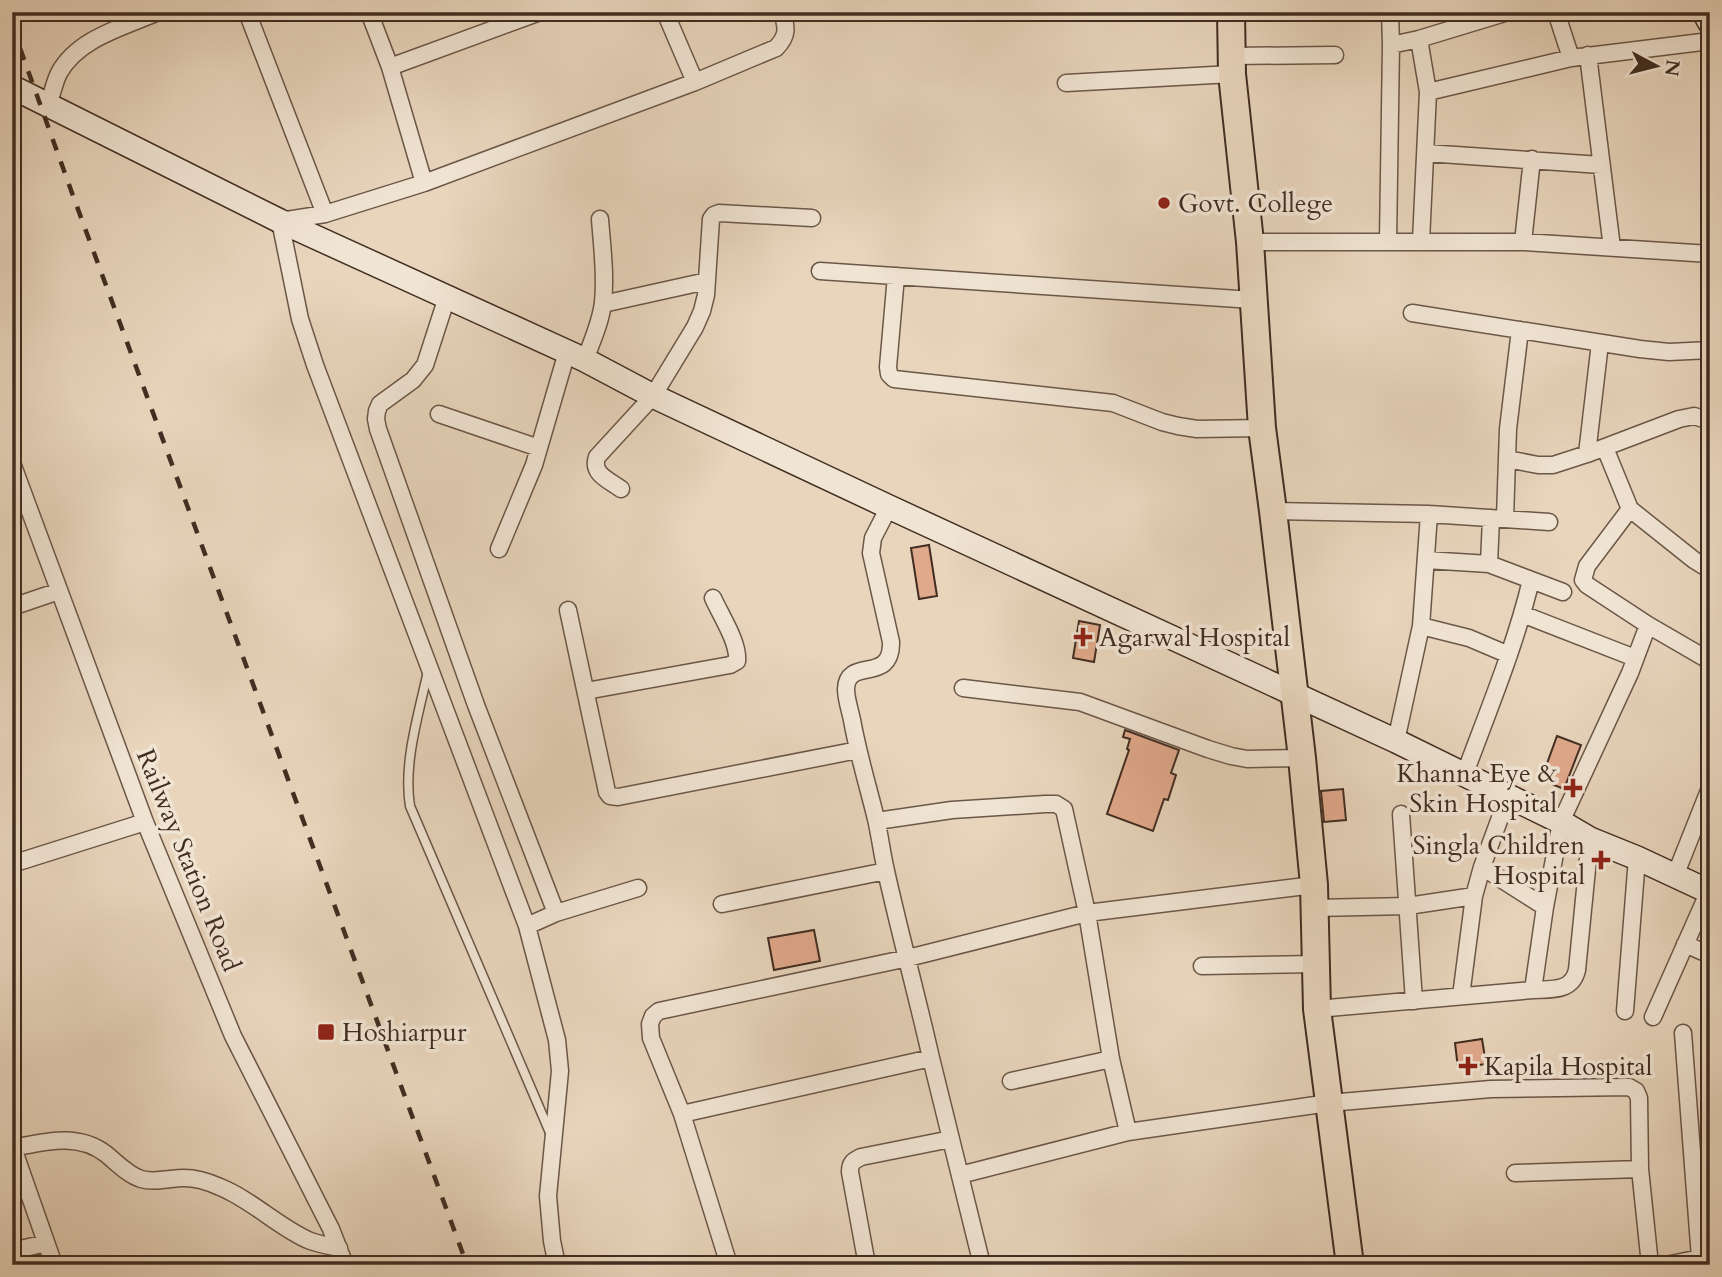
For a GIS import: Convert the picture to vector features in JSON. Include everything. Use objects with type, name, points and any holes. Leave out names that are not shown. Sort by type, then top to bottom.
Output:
[{"type":"main road","points":[[1231,12],[1232,65],[1250,242],[1262,428],[1302,758],[1314,897],[1317,1009],[1350,1265]]},
{"type":"main road","points":[[1704,12],[1710,23]]},
{"type":"main road","points":[[12,87],[280,222],[576,356],[653,396],[1396,741],[1590,839],[1709,892]]},
{"type":"street","points":[[48,105],[59,74],[69,60],[85,46],[158,12]]},
{"type":"street","points":[[247,12],[325,214]]},
{"type":"street","points":[[369,12],[390,67],[424,183]]},
{"type":"street","points":[[390,67],[540,12]]},
{"type":"street","points":[[665,12],[695,82]]},
{"type":"street","points":[[557,1265],[548,1196],[560,1081],[557,1040],[527,926],[315,365],[300,319],[280,222],[325,214],[424,183],[695,82],[776,48],[785,39],[782,12]]},
{"type":"street","points":[[1388,241],[1390,12]]},
{"type":"street","points":[[1391,45],[1508,12]]},
{"type":"street","points":[[1556,12],[1571,58]]},
{"type":"street","points":[[1419,39],[1428,92],[1420,241]]},
{"type":"street","points":[[1428,92],[1571,58],[1710,41]]},
{"type":"street","points":[[1066,83],[1335,55]]},
{"type":"street","points":[[1588,55],[1612,248]]},
{"type":"street","points":[[1426,153],[1601,165]]},
{"type":"street","points":[[1523,242],[1532,159]]},
{"type":"street","points":[[621,489],[599,473],[595,462],[653,396],[695,327],[702,311],[707,281],[711,219],[719,213],[812,218]]},
{"type":"street","points":[[499,550],[576,356],[599,320],[604,289],[600,219]]},
{"type":"street","points":[[1250,242],[1523,242],[1710,254]]},
{"type":"street","points":[[820,271],[1253,300]]},
{"type":"street","points":[[896,276],[888,367],[889,374],[894,379],[1113,403],[1162,422],[1197,429],[1262,428]]},
{"type":"street","points":[[603,304],[707,281]]},
{"type":"street","points":[[447,297],[425,365],[413,380],[380,404],[376,419],[476,705],[556,913]]},
{"type":"street","points":[[1412,313],[1669,352],[1710,350]]},
{"type":"street","points":[[1489,564],[1507,459],[1507,429],[1520,330]]},
{"type":"street","points":[[1587,454],[1600,343]]},
{"type":"street","points":[[439,414],[539,448]]},
{"type":"street","points":[[1507,459],[1553,465],[1679,419],[1694,416],[1710,421]]},
{"type":"street","points":[[1605,448],[1630,509],[1710,570]]},
{"type":"street","name":"Railway Station Road","points":[[12,463],[145,822],[233,1036],[331,1229],[345,1265]]},
{"type":"street","points":[[888,507],[873,538],[871,553],[891,642],[891,654],[888,661],[879,667],[854,673],[846,685],[847,694],[886,871],[982,1265]]},
{"type":"street","points":[[1630,509],[1587,566],[1583,580],[1648,625],[1710,661]]},
{"type":"street","points":[[1273,511],[1429,513],[1549,522]]},
{"type":"street","points":[[1396,741],[1421,626],[1429,513]]},
{"type":"street","points":[[1426,560],[1489,564],[1563,592]]},
{"type":"street","points":[[1464,776],[1509,655],[1531,580]]},
{"type":"street","points":[[12,607],[59,590]]},
{"type":"street","points":[[586,691],[730,665],[737,661],[735,645],[713,598]]},
{"type":"street","points":[[568,610],[607,792],[612,797],[858,750]]},
{"type":"street","points":[[1522,614],[1635,658]]},
{"type":"street","points":[[1533,990],[1561,822],[1622,692],[1648,625]]},
{"type":"street","points":[[1421,626],[1469,638],[1509,655]]},
{"type":"street","points":[[963,688],[1080,702],[1208,750],[1247,759],[1302,758]]},
{"type":"street","points":[[1675,876],[1710,788]]},
{"type":"street","points":[[1461,996],[1474,896],[1508,796]]},
{"type":"street","points":[[877,821],[952,810],[1056,804],[1064,809],[1087,913],[1111,1059],[1128,1132]]},
{"type":"street","points":[[1401,814],[1414,1001]]},
{"type":"street","points":[[12,864],[145,822]]},
{"type":"street","points":[[1317,1009],[1561,988],[1575,980],[1590,839]]},
{"type":"street","points":[[1625,1011],[1637,858]]},
{"type":"street","points":[[1482,867],[1545,907]]},
{"type":"street","points":[[722,904],[886,871]]},
{"type":"street","points":[[527,926],[556,913],[638,888]]},
{"type":"street","points":[[1653,1017],[1709,892]]},
{"type":"street","points":[[729,1265],[682,1114],[652,1038],[650,1024],[659,1011],[908,958],[1087,913],[1314,897],[1408,906],[1474,896]]},
{"type":"street","points":[[1685,944],[1710,955]]},
{"type":"street","points":[[1202,966],[1316,964]]},
{"type":"street","points":[[1666,1265],[1705,1257],[1683,1033]]},
{"type":"street","points":[[682,1114],[931,1058]]},
{"type":"street","points":[[1011,1081],[1111,1059]]},
{"type":"street","points":[[960,1175],[1128,1132],[1329,1103],[1492,1089],[1629,1087],[1636,1091],[1639,1098],[1640,1169],[1650,1265]]},
{"type":"street","points":[[867,1265],[850,1165],[861,1157],[951,1139]]},
{"type":"street","points":[[54,1265],[13,1148],[57,1141],[82,1142],[102,1151],[141,1179],[185,1178],[205,1181],[237,1195],[309,1240],[339,1248]]},
{"type":"street","points":[[1515,1174],[1640,1169]]},
{"type":"street","points":[[12,1251],[46,1242]]},
{"type":"lane","points":[[429,666],[412,750],[407,791],[410,806],[553,1140]]},
{"type":"building","points":[[929,545],[937,596],[919,599],[911,548]]},
{"type":"building","points":[[1079,621],[1100,625],[1094,662],[1073,658]]},
{"type":"building","points":[[1125,730],[1179,750],[1171,773],[1176,775],[1168,800],[1164,799],[1153,831],[1107,814],[1129,750],[1130,739],[1123,737]]},
{"type":"building","points":[[1557,736],[1581,745],[1564,789],[1541,780]]},
{"type":"building","points":[[1343,789],[1346,820],[1324,822],[1321,791]]},
{"type":"building","points":[[814,930],[820,961],[774,970],[768,938]]},
{"type":"building","points":[[1482,1039],[1486,1064],[1458,1068],[1455,1043]]},
{"type":"railway","points":[[12,26],[467,1265]]},
{"type":"place","name":"Govt. College","points":[[1164,203]]},
{"type":"place","name":"Agarwal Hospital","points":[[1083,637]]},
{"type":"place","name":"Khanna Eye & Skin Hospital","points":[[1573,788]]},
{"type":"place","name":"Singla Children Hospital","points":[[1601,860]]},
{"type":"place","name":"Hoshiarpur","points":[[326,1032]]},
{"type":"place","name":"Kapila Hospital","points":[[1468,1066]]}]
